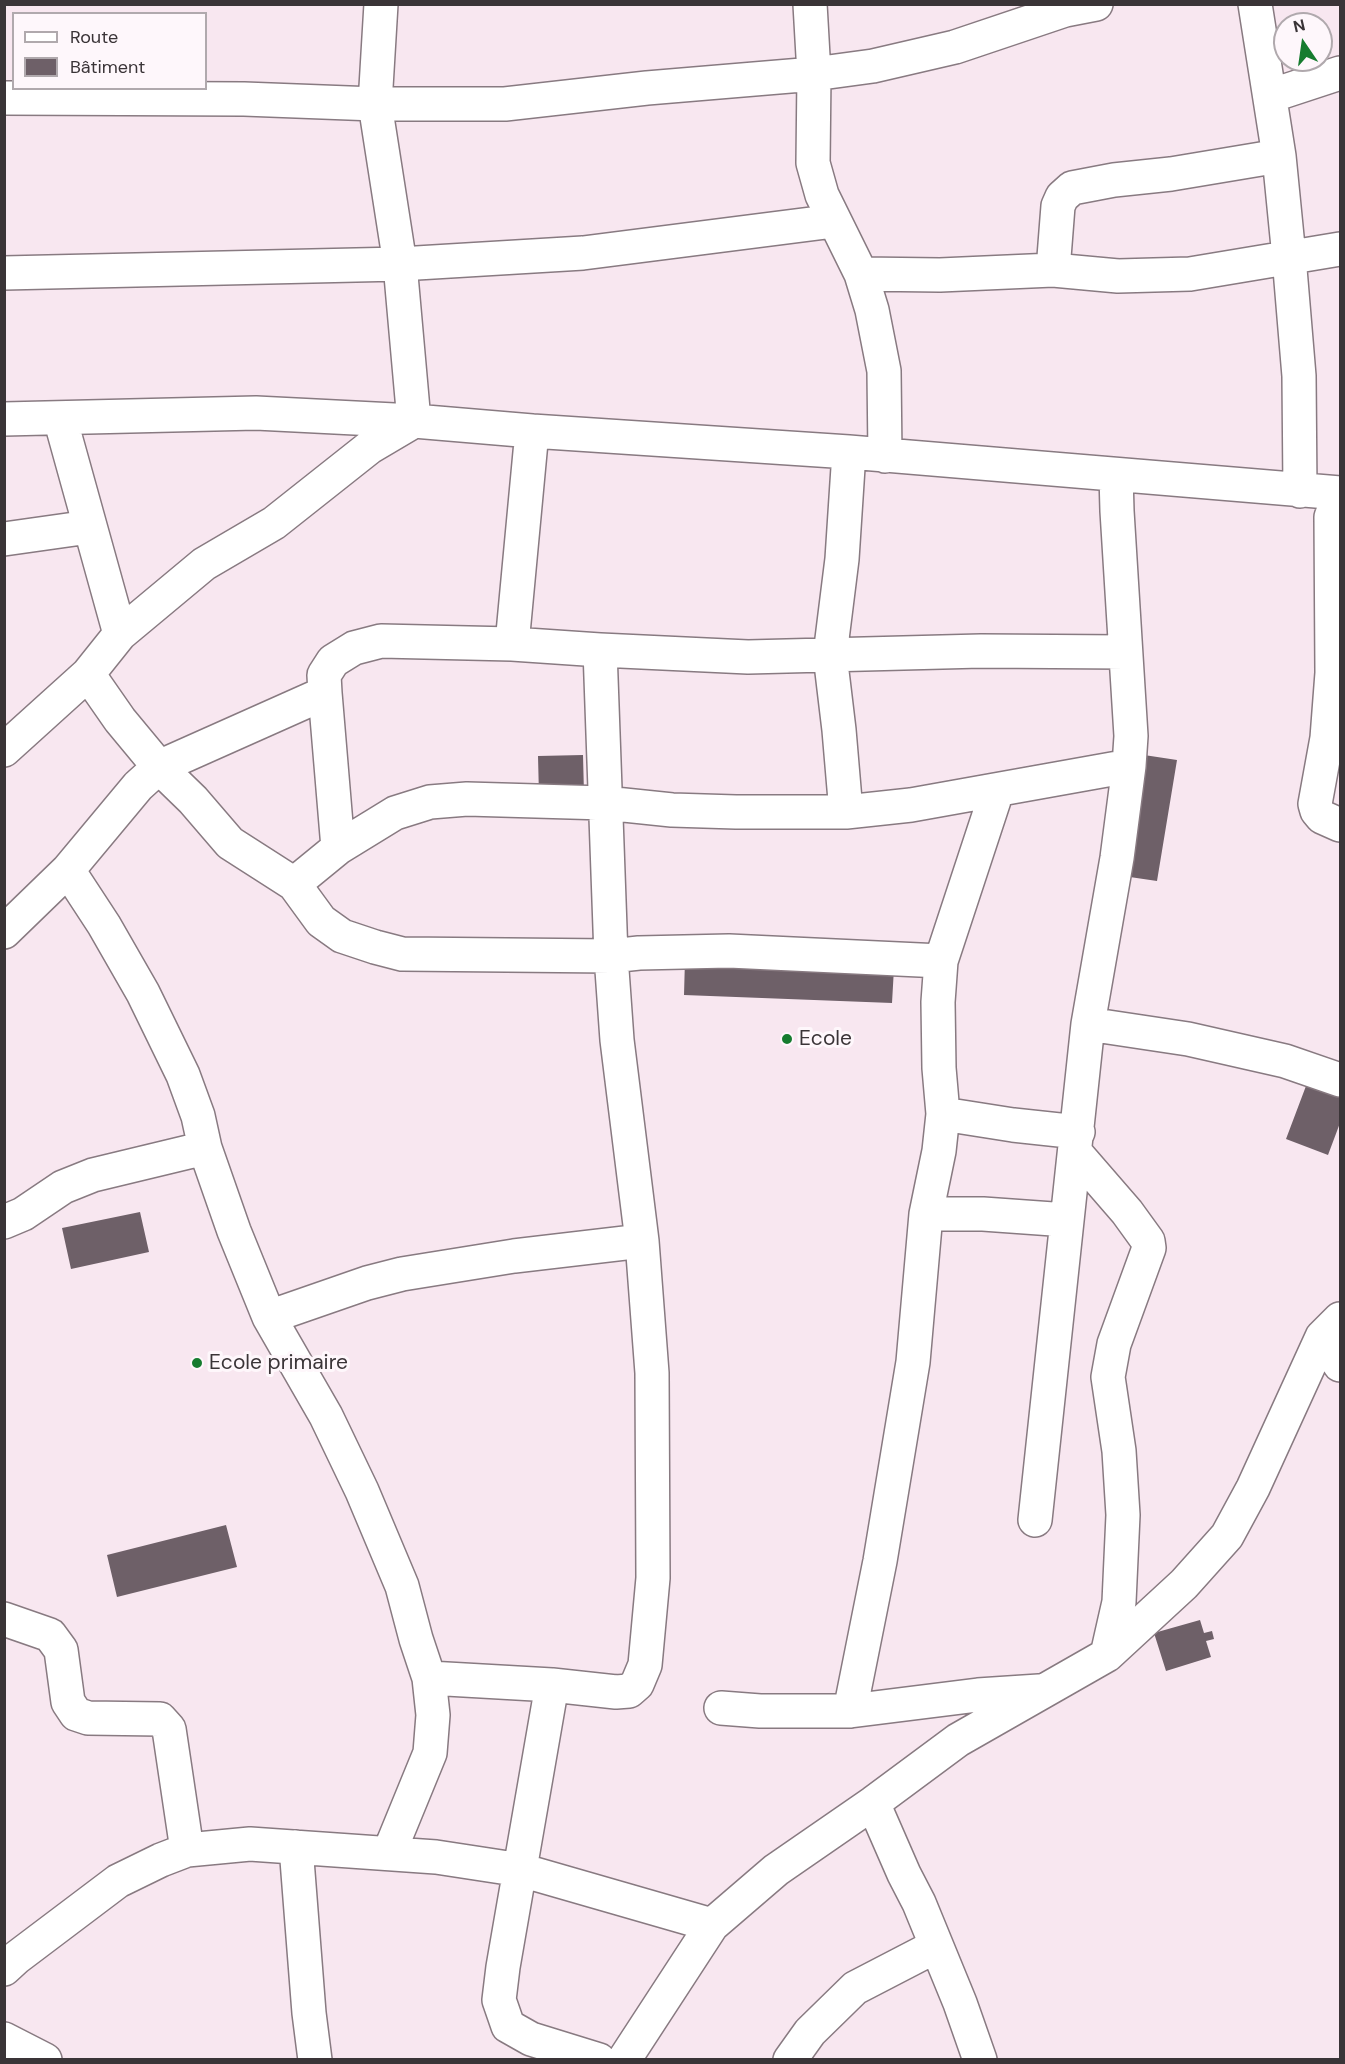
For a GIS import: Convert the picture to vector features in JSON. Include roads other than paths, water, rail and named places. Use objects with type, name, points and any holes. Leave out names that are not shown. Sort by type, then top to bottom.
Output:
[{"type":"street","points":[[381,4],[375,104],[400,264],[414,420]]},
{"type":"street","points":[[810,4],[814,74],[813,163],[822,195],[861,274],[872,310],[884,371],[885,456]]},
{"type":"street","points":[[1255,4],[1279,156],[1289,257],[1299,376],[1300,490]]},
{"type":"street","points":[[4,98],[244,99],[375,104],[505,104],[647,88],[814,74],[873,66],[955,46],[1075,6]]},
{"type":"street","points":[[1270,96],[1341,72]]},
{"type":"street","points":[[1053,270],[1058,206],[1062,197],[1072,188],[1279,156]]},
{"type":"street","points":[[4,273],[400,264],[583,252],[834,220]]},
{"type":"street","points":[[861,274],[1053,270],[1118,276],[1190,274],[1341,249]]},
{"type":"street","points":[[4,420],[256,413],[414,420],[532,431],[849,452],[1340,493],[1331,517],[1336,673],[1315,804],[1322,817],[1341,825]]},
{"type":"street","points":[[60,418],[120,634]]},
{"type":"street","points":[[4,750],[88,674],[120,634],[204,564],[274,523],[370,447],[414,420]]},
{"type":"street","points":[[512,644],[532,431]]},
{"type":"street","points":[[846,812],[830,655],[842,559],[849,452]]},
{"type":"street","points":[[1035,1520],[1088,1024],[1117,858],[1129,766],[1131,736],[1116,475]]},
{"type":"street","points":[[4,539],[89,527]]},
{"type":"street","points":[[338,848],[324,675],[333,660],[354,648],[381,641],[512,644],[748,657],[981,651],[1125,652]]},
{"type":"street","points":[[429,1678],[552,1685],[616,1692],[629,1691],[638,1684],[645,1665],[653,1578],[652,1373],[642,1241],[617,1040],[611,956],[600,650]]},
{"type":"street","points":[[88,674],[120,720],[159,767],[193,800],[230,843],[294,884],[321,921],[342,936],[402,954],[611,956],[639,953],[729,951],[941,961]]},
{"type":"street","points":[[4,932],[68,870],[138,786],[159,767],[325,693]]},
{"type":"street","points":[[294,884],[338,848],[395,813],[430,802],[467,799],[605,803],[736,812],[846,812],[911,806],[1129,766]]},
{"type":"street","points":[[850,1711],[880,1561],[913,1362],[926,1214],[939,1151],[943,1114],[939,1068],[938,1002],[941,961],[997,791]]},
{"type":"street","points":[[68,870],[104,925],[143,993],[183,1075],[234,1231],[269,1317],[326,1416],[362,1491],[402,1586],[429,1678],[433,1714],[430,1753],[389,1853]]},
{"type":"street","points":[[1088,1024],[1188,1039],[1285,1061],[1341,1080]]},
{"type":"street","points":[[943,1114],[1013,1125],[1076,1142],[1148,1241],[1149,1248],[1114,1344],[1108,1377],[1119,1451],[1123,1515],[1119,1602],[1107,1655]]},
{"type":"street","points":[[4,1222],[23,1214],[63,1186],[93,1175],[205,1148]]},
{"type":"street","points":[[926,1214],[983,1214],[1066,1220]]},
{"type":"street","points":[[269,1317],[367,1283],[402,1275],[514,1256],[642,1241]]},
{"type":"street","points":[[624,2060],[712,1924],[776,1870],[873,1803],[958,1740],[1107,1655],[1184,1584],[1227,1536],[1331,1328]]},
{"type":"street","points":[[1331,1328],[1341,1365]]},
{"type":"street","points":[[4,1619],[50,1635],[61,1650],[68,1702],[76,1713],[88,1718],[160,1719],[169,1730],[187,1850]]},
{"type":"street","points":[[552,1685],[498,2001],[508,2026],[531,2039],[599,2060]]},
{"type":"street","points":[[721,1708],[760,1711],[850,1711],[978,1695],[1047,1690]]},
{"type":"street","points":[[873,1803],[904,1874],[920,1903],[980,2060]]},
{"type":"street","points":[[4,1969],[118,1881],[187,1850],[250,1844],[436,1857],[520,1870],[712,1924]]},
{"type":"street","points":[[296,1847],[309,2013],[315,2060]]},
{"type":"street","points":[[790,2060],[810,2032],[855,1989],[936,1946]]},
{"type":"street","points":[[4,2039],[45,2060]]},
{"type":"place","name":"Ecole","points":[[787,1039]]},
{"type":"place","name":"Ecole primaire","points":[[197,1363]]}]
